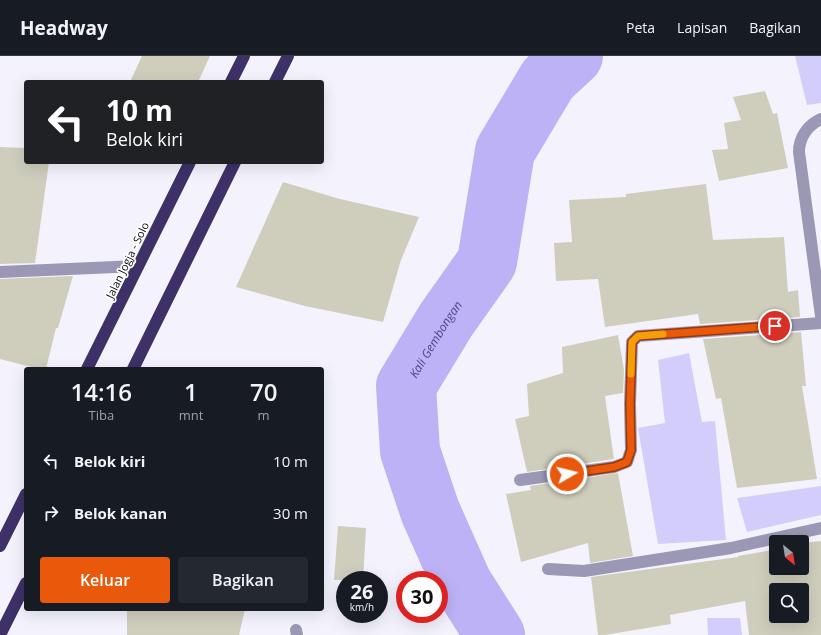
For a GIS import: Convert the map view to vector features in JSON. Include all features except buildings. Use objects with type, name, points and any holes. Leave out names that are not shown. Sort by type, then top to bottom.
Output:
[{"type":"highway","points":[[232,80],[244,56]]},
{"type":"highway","points":[[276,80],[288,56]]},
{"type":"highway","name":"Jalan Jogja - Solo","points":[[88,367],[189,164]]},
{"type":"highway","points":[[134,367],[234,164]]},
{"type":"highway","points":[[0,546],[24,498]]},
{"type":"highway","points":[[0,635],[24,588]]},
{"type":"street","points":[[821,119],[805,131],[800,144],[799,152],[821,316]]},
{"type":"street","points":[[0,272],[138,266]]},
{"type":"street","points":[[520,480],[614,467],[627,462],[631,450],[630,404],[632,342],[638,336],[821,323]]},
{"type":"street","points":[[548,569],[584,571],[731,548],[821,528]]},
{"type":"shaded area","points":[[795,56],[821,56],[821,103],[807,105]]},
{"type":"shaded area","points":[[689,353],[702,422],[715,421],[726,540],[658,544],[638,428],[665,423],[658,360]]},
{"type":"shaded area","points":[[821,486],[821,515],[747,532],[737,498]]},
{"type":"shaded area","points":[[707,618],[740,618],[742,635],[708,635]]},
{"type":"waterway","name":"Kali Gembongan","points":[[495,635],[462,583],[430,511],[410,451],[406,386],[446,320],[487,262],[505,151],[548,79],[573,56]]},
{"type":"slow traffic","points":[[631,374],[632,342],[638,336],[663,334]]},
{"type":"route","points":[[567,474],[614,467],[627,462],[631,450],[630,404],[632,342],[638,336],[775,326]]}]
